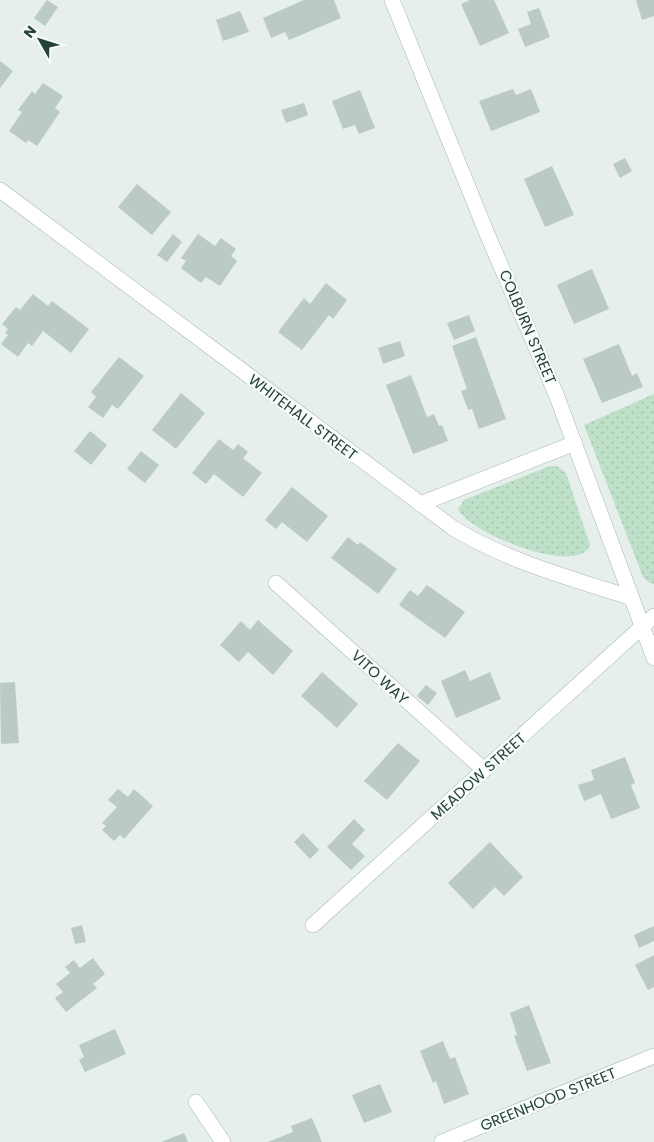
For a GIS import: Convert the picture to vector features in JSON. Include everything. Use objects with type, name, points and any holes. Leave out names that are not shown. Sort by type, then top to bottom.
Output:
[{"type":"street","name":"COLBURN STREET","points":[[392,0],[488,236],[544,362],[654,658]]},
{"type":"street","name":"WHITEHALL STREET","points":[[0,190],[453,528],[489,549],[536,567],[632,598]]},
{"type":"street","points":[[420,504],[575,442]]},
{"type":"street","name":"VITO WAY","points":[[276,583],[484,770]]},
{"type":"street","name":"MEADOW STREET","points":[[313,925],[654,616]]},
{"type":"street","name":"GREENHOOD STREET","points":[[442,1142],[654,1056]]},
{"type":"street","points":[[196,1102],[222,1142]]},
{"type":"green space","points":[[654,394],[654,584],[648,582],[643,577],[584,425]]},
{"type":"green space","points":[[550,466],[557,466],[566,473],[590,545],[581,554],[565,557],[523,548],[481,529],[466,519],[458,509],[464,500]]},
{"type":"building","points":[[47,0],[58,7],[45,26],[34,18]]},
{"type":"building","points":[[304,0],[334,0],[341,18],[289,40],[285,32],[271,38],[263,18]]},
{"type":"building","points":[[470,0],[494,0],[509,33],[480,46],[461,4]]},
{"type":"building","points":[[636,0],[654,0],[654,16],[642,20]]},
{"type":"building","points":[[539,8],[550,37],[525,47],[518,29],[531,24],[527,12]]},
{"type":"building","points":[[240,11],[249,32],[223,41],[216,20]]},
{"type":"building","points":[[0,61],[13,71],[0,88]]},
{"type":"building","points":[[43,83],[63,96],[55,108],[60,112],[37,146],[28,140],[26,143],[9,131],[22,112],[18,110],[32,91],[35,94]]},
{"type":"building","points":[[513,89],[516,95],[531,89],[540,112],[491,131],[479,101]]},
{"type":"building","points":[[360,90],[375,128],[359,134],[355,125],[343,129],[332,101]]},
{"type":"building","points":[[304,103],[308,115],[286,123],[281,110]]},
{"type":"building","points":[[625,158],[632,171],[620,178],[613,164]]},
{"type":"building","points":[[552,166],[574,215],[545,227],[524,179]]},
{"type":"building","points":[[137,184],[171,212],[152,235],[118,207]]},
{"type":"building","points":[[173,234],[182,242],[167,262],[157,255]]},
{"type":"building","points":[[198,234],[215,246],[221,238],[236,249],[231,256],[237,261],[220,286],[206,277],[201,283],[181,268],[186,261],[181,258]]},
{"type":"building","points":[[592,269],[609,309],[574,324],[557,285]]},
{"type":"building","points":[[326,283],[347,300],[333,319],[329,315],[302,350],[278,332],[304,298],[310,304]]},
{"type":"building","points":[[33,294],[48,306],[52,301],[89,329],[71,353],[43,331],[32,346],[28,343],[18,357],[1,344],[8,335],[5,333],[8,329],[2,324],[16,307],[20,310]]},
{"type":"building","points":[[469,315],[475,331],[454,340],[447,323]]},
{"type":"building","points":[[476,337],[506,419],[479,429],[472,409],[468,410],[461,391],[467,389],[452,346]]},
{"type":"building","points":[[400,341],[405,356],[383,364],[378,348]]},
{"type":"building","points":[[619,344],[632,376],[637,373],[643,387],[602,403],[583,359]]},
{"type":"building","points":[[119,357],[144,376],[118,409],[112,405],[103,418],[88,407],[96,397],[91,392]]},
{"type":"building","points":[[411,375],[427,417],[434,414],[439,426],[442,425],[448,441],[413,454],[386,385]]},
{"type":"building","points":[[181,393],[205,413],[176,449],[152,430]]},
{"type":"building","points":[[90,431],[107,445],[91,465],[74,451]]},
{"type":"building","points":[[219,439],[233,450],[238,444],[248,452],[243,458],[262,473],[243,497],[214,474],[206,484],[192,473]]},
{"type":"building","points":[[141,451],[159,465],[145,483],[127,469]]},
{"type":"building","points":[[292,487],[328,516],[307,542],[282,522],[276,529],[265,520]]},
{"type":"building","points":[[348,537],[358,545],[360,542],[397,569],[378,594],[331,558]]},
{"type":"building","points":[[427,585],[465,612],[445,638],[399,605],[410,590],[418,596]]},
{"type":"building","points":[[258,620],[293,651],[273,675],[248,652],[239,662],[220,645],[241,621],[250,630]]},
{"type":"building","points":[[465,670],[470,681],[490,672],[501,699],[456,718],[441,681]]},
{"type":"building","points":[[322,672],[358,704],[337,728],[301,696]]},
{"type":"building","points":[[15,682],[19,743],[1,744],[0,683]]},
{"type":"building","points":[[426,685],[437,693],[428,705],[417,696]]},
{"type":"building","points":[[398,743],[420,761],[387,800],[364,781]]},
{"type":"building","points":[[625,757],[635,783],[631,785],[640,808],[611,819],[601,794],[584,801],[578,785],[594,780],[591,770]]},
{"type":"building","points":[[118,789],[128,797],[134,789],[153,806],[124,839],[120,835],[114,841],[102,830],[106,826],[102,823],[117,807],[108,800]]},
{"type":"building","points":[[354,819],[365,830],[352,844],[365,856],[351,870],[327,847]]},
{"type":"building","points":[[303,833],[319,850],[310,859],[294,842]]},
{"type":"building","points":[[490,842],[523,877],[504,896],[495,887],[473,909],[448,883]]},
{"type":"building","points":[[82,925],[86,942],[75,944],[71,928]]},
{"type":"building","points":[[654,926],[654,941],[639,948],[634,935]]},
{"type":"building","points":[[654,955],[654,987],[648,990],[635,965]]},
{"type":"building","points":[[93,958],[105,974],[93,984],[97,988],[66,1012],[55,998],[63,992],[56,984],[70,973],[65,967],[74,960],[80,968]]},
{"type":"building","points":[[529,1005],[551,1063],[527,1071],[514,1036],[517,1035],[510,1013]]},
{"type":"building","points":[[115,1029],[126,1054],[85,1072],[79,1060],[84,1057],[79,1045]]},
{"type":"building","points":[[443,1041],[450,1059],[455,1057],[469,1094],[444,1104],[436,1081],[433,1083],[420,1051]]},
{"type":"building","points":[[380,1084],[392,1112],[364,1123],[352,1095]]},
{"type":"building","points":[[312,1118],[322,1142],[268,1142],[293,1132],[291,1126]]},
{"type":"building","points":[[184,1133],[188,1142],[161,1142]]}]
